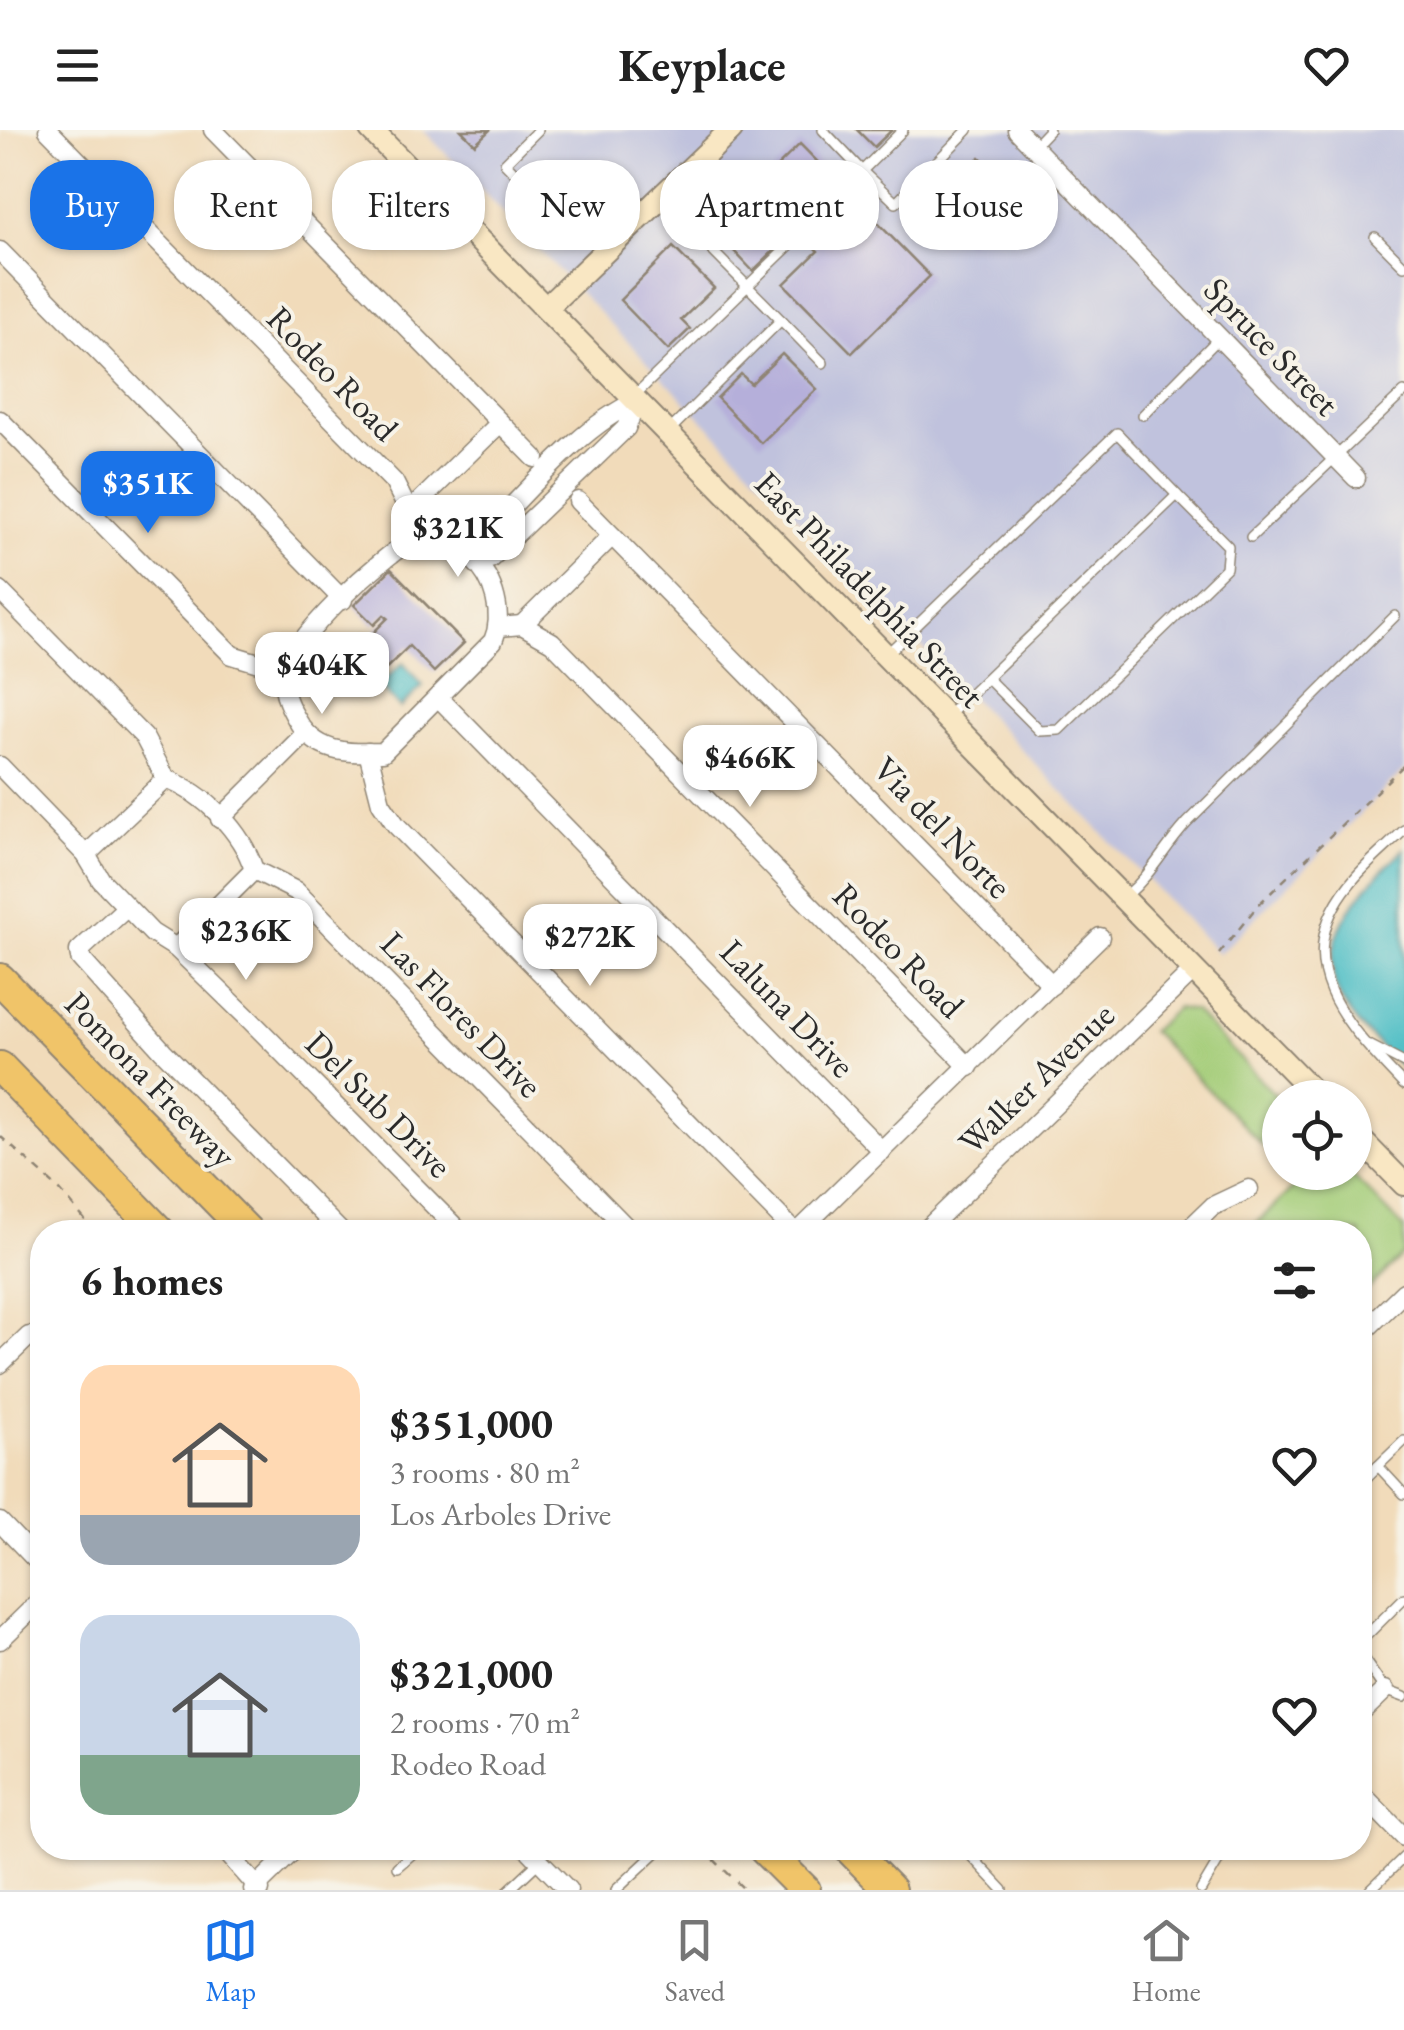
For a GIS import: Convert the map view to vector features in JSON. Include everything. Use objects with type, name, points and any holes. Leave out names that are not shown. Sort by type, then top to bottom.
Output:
[{"type":"highway","name":"Pomona Freeway","points":[[0,965],[7,986],[236,1220]]},
{"type":"highway","points":[[0,1066],[148,1220]]},
{"type":"highway","points":[[0,1090],[146,1220]]},
{"type":"highway","points":[[775,1860],[804,1890]]},
{"type":"highway","points":[[861,1860],[890,1890]]},
{"type":"street","name":"Rodeo Road","points":[[48,130],[394,482],[409,512],[412,540]]},
{"type":"street","points":[[214,130],[535,458]]},
{"type":"street","name":"East Philadelphia Street","points":[[371,130],[1301,1080]]},
{"type":"street","points":[[700,160],[732,130]]},
{"type":"street","name":"Spruce Street","points":[[1016,130],[1356,478]]},
{"type":"street","points":[[640,217],[660,198]]},
{"type":"street","points":[[546,308],[606,250]]},
{"type":"street","points":[[0,251],[343,600]]},
{"type":"street","points":[[474,560],[439,544],[412,540],[309,632],[285,671],[285,698],[304,735],[337,754],[383,752],[438,697],[493,641],[499,627],[496,598],[474,560],[475,544],[611,413],[635,399]]},
{"type":"street","points":[[0,420],[232,655],[285,671]]},
{"type":"street","points":[[409,512],[500,423]]},
{"type":"street","name":"Via del Norte","points":[[578,501],[1052,985]]},
{"type":"street","points":[[499,627],[522,626],[612,536]]},
{"type":"street","points":[[0,591],[144,737],[166,779],[191,788],[247,847],[254,870],[176,948]]},
{"type":"street","name":"Rodeo Road","points":[[522,626],[552,642],[968,1068]]},
{"type":"street","name":"Laluna Drive","points":[[438,697],[882,1150]]},
{"type":"street","points":[[220,819],[304,735]]},
{"type":"street","points":[[368,752],[381,803],[396,825],[784,1220]]},
{"type":"street","name":"Del Sub Drive","points":[[0,766],[86,855],[102,880],[152,933],[176,948],[448,1220]]},
{"type":"street","points":[[86,855],[166,779]]},
{"type":"street","name":"Las Flores Drive","points":[[254,870],[296,891],[619,1220]]},
{"type":"street","points":[[127,907],[79,951],[80,958],[163,1051],[329,1220]]},
{"type":"street","name":"Walker Avenue","points":[[809,1220],[1100,937]]},
{"type":"street","name":"Walker Avenue","points":[[939,1220],[1194,970]]},
{"type":"street","points":[[1372,1151],[1404,1184]]},
{"type":"street","points":[[1198,1220],[1213,1206],[1248,1189]]},
{"type":"street","points":[[1372,1323],[1404,1292]]},
{"type":"street","points":[[0,1364],[29,1336]]},
{"type":"street","points":[[0,1522],[30,1553]]},
{"type":"street","points":[[0,1640],[30,1611]]},
{"type":"street","points":[[1372,1701],[1385,1690]]},
{"type":"street","points":[[1372,1804],[1404,1837]]},
{"type":"street","points":[[233,1860],[257,1889],[285,1860]]},
{"type":"street","points":[[539,1860],[568,1890]]},
{"type":"lane","points":[[509,160],[538,130]]},
{"type":"lane","points":[[823,130],[852,160]]},
{"type":"lane","points":[[872,160],[903,130]]},
{"type":"lane","points":[[879,186],[896,203],[968,130]]},
{"type":"lane","points":[[1033,146],[1050,130]]},
{"type":"lane","points":[[1376,237],[1404,266]]},
{"type":"lane","points":[[711,250],[822,363]]},
{"type":"lane","points":[[635,399],[785,250]]},
{"type":"lane","points":[[668,432],[781,320]]},
{"type":"lane","points":[[1143,415],[1219,338]]},
{"type":"lane","points":[[1251,537],[1404,392]]},
{"type":"lane","points":[[886,655],[1116,433],[1228,546],[1226,568],[1059,730],[1040,731],[987,678]]},
{"type":"lane","points":[[946,717],[1177,495]]},
{"type":"lane","points":[[1124,898],[1148,878],[1168,844],[1187,823],[1394,616]]},
{"type":"lane","points":[[1404,830],[1336,903],[1323,948],[1331,1000],[1362,1042],[1404,1085]]},
{"type":"lane","points":[[1362,1042],[1404,1063]]},
{"type":"lane","points":[[1372,1472],[1404,1441]]},
{"type":"lane","points":[[1378,1466],[1404,1494]]},
{"type":"lane","points":[[1372,1630],[1404,1598]]},
{"type":"lane","points":[[1372,1670],[1385,1690],[1404,1697]]},
{"type":"lane","points":[[1370,1890],[1404,1857]]},
{"type":"lane","points":[[397,1867],[405,1860]]},
{"type":"lane","points":[[509,1890],[529,1860]]},
{"type":"lane","points":[[616,1890],[648,1860]]},
{"type":"lane","points":[[975,1860],[1003,1890]]},
{"type":"lane","points":[[1201,1890],[1219,1860]]},
{"type":"lane","points":[[1379,1881],[1388,1890]]},
{"type":"path","points":[[1218,954],[1258,905],[1404,765]]},
{"type":"path","points":[[0,1136],[59,1189],[85,1220]]},
{"type":"path","points":[[714,1860],[745,1890]]},
{"type":"shaded area","points":[[423,130],[1404,130],[1404,770],[1219,954],[539,250],[640,250],[640,160],[505,160],[505,215],[485,194],[485,160],[452,160]]},
{"type":"green space","points":[[1177,1008],[1194,1011],[1262,1081],[1262,1145],[1151,1031]]},
{"type":"green space","points":[[1292,1190],[1367,1190],[1404,1228],[1404,1254],[1372,1285],[1372,1220],[1259,1220]]},
{"type":"water","points":[[403,663],[423,686],[400,708],[379,685]]},
{"type":"water","points":[[1404,849],[1404,1070],[1346,1008],[1335,984],[1332,964],[1341,926],[1351,909],[1376,876]]},
{"type":"building","points":[[461,130],[490,130],[475,144]]},
{"type":"building","points":[[857,130],[892,130],[874,147]]},
{"type":"building","points":[[800,144],[816,160],[784,160]]},
{"type":"building","points":[[879,224],[899,245],[899,250],[904,250],[930,276],[852,353],[784,284],[818,251],[879,250]]},
{"type":"building","points":[[670,250],[676,250],[714,288],[681,320],[690,329],[668,350],[620,300]]},
{"type":"building","points":[[733,250],[774,250],[753,271]]},
{"type":"building","points":[[782,354],[817,389],[761,443],[717,398],[741,374],[751,384]]},
{"type":"building","points":[[391,569],[464,643],[434,672],[409,646],[371,683],[347,659],[388,618],[384,615],[374,625],[354,605]]}]
